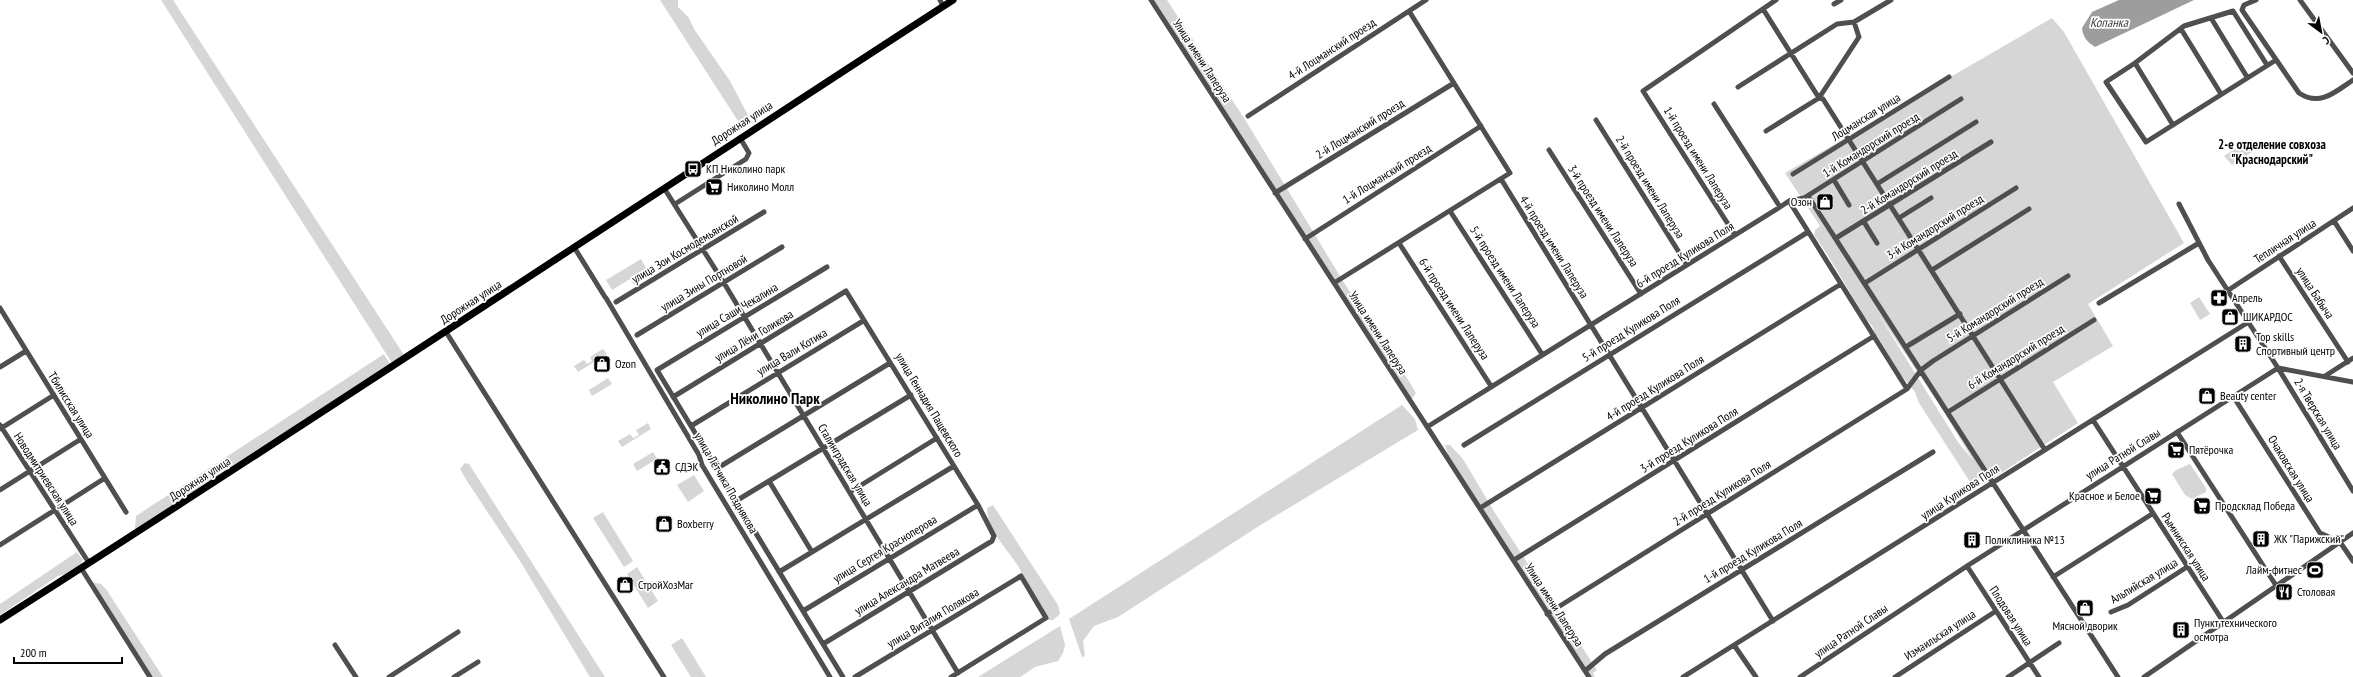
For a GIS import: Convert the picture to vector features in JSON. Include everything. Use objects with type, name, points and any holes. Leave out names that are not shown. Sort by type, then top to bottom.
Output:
[{"type":"main road","name":"Дорожная улица","points":[[0,620],[446,332],[942,3],[953,0]]},
{"type":"street","name":"Улица имени Лаперуза","points":[[1151,0],[1514,560],[1588,677]]},
{"type":"street","name":"4-й Лоцманский проезд","points":[[1248,116],[1426,0]]},
{"type":"street","points":[[1776,0],[1763,9],[1820,98],[1824,99],[2045,450]]},
{"type":"street","points":[[1834,4],[1841,0]]},
{"type":"street","points":[[1738,87],[1837,24],[1854,22],[1891,0]]},
{"type":"street","points":[[2256,0],[2242,7],[2244,13],[2299,93],[2310,98],[2323,99],[2329,97],[2353,80]]},
{"type":"street","points":[[2300,0],[2353,74]]},
{"type":"street","name":"1-й проезд имени Лаперуза","points":[[1736,235],[1643,91],[1763,9]]},
{"type":"street","points":[[1334,283],[1450,212],[1510,173],[1409,11]]},
{"type":"street","points":[[2267,65],[2233,11],[2181,29],[2135,63],[2106,82],[2146,142],[2247,77],[2267,65],[2277,62]]},
{"type":"street","points":[[2211,18],[2247,77]]},
{"type":"street","points":[[1766,131],[1820,98],[1859,37],[1854,22]]},
{"type":"street","points":[[2181,29],[2221,94]]},
{"type":"street","points":[[2135,63],[2173,125]]},
{"type":"street","name":"Лоцманская улица","points":[[1793,174],[1950,77]]},
{"type":"street","name":"2-й Лоцманский проезд","points":[[1275,193],[1454,83]]},
{"type":"street","name":"1-й Командорский проезд","points":[[1789,202],[1808,196],[1961,99]]},
{"type":"street","points":[[1714,104],[1780,207]]},
{"type":"street","name":"2-й проезд имени Лаперуза","points":[[1596,120],[1687,265]]},
{"type":"street","name":"2-й Командорский проезд","points":[[1877,184],[1976,122]]},
{"type":"street","name":"1-й Лоцманский проезд","points":[[1305,238],[1481,126]]},
{"type":"street","points":[[675,204],[746,159],[749,153],[740,138]]},
{"type":"street","name":"2-й Командорский проезд","points":[[1836,238],[1991,142]]},
{"type":"street","name":"3-й проезд имени Лаперуза","points":[[1549,150],[1641,294]]},
{"type":"street","name":"4-й проезд имени Лаперуза","points":[[1501,179],[1591,324]]},
{"type":"street","points":[[1834,180],[1849,205]]},
{"type":"street","name":"Сталинградская улица","points":[[664,188],[724,283],[958,672]]},
{"type":"street","name":"3-й Командорский проезд","points":[[1865,283],[2016,188]]},
{"type":"street","points":[[1808,196],[2118,677]]},
{"type":"street","points":[[1899,218],[1931,198]]},
{"type":"street","points":[[1789,202],[1907,389]]},
{"type":"street","name":"6-й проезд Куликова Поля","points":[[1427,427],[1542,354],[1789,202]]},
{"type":"street","name":"2-я Тверская улица","points":[[2179,204],[2208,260],[2247,323],[2278,368],[2353,491]]},
{"type":"street","name":"Тепличная улица","points":[[2227,291],[2279,256],[2334,222],[2353,208]]},
{"type":"street","points":[[1932,270],[2029,209]]},
{"type":"street","name":"улица Зои Космодемьянской","points":[[616,302],[764,212]]},
{"type":"street","name":"5-й проезд имени Лаперуза","points":[[1450,212],[1542,354]]},
{"type":"street","points":[[1864,222],[1878,243]]},
{"type":"street","points":[[2334,222],[2353,251]]},
{"type":"street","name":"5-й проезд Куликова Поля","points":[[1464,445],[1808,232]]},
{"type":"street","name":"6-й проезд имени Лаперуза","points":[[1399,243],[1492,386]]},
{"type":"street","points":[[2099,303],[2199,243]]},
{"type":"street","name":"улица Лётчика Позднякова","points":[[574,247],[699,455],[702,465],[830,677]]},
{"type":"street","name":"улица Зины Портновой","points":[[637,335],[782,247]]},
{"type":"street","name":"улица Бабыча","points":[[2279,256],[2348,362]]},
{"type":"street","name":"улица Саши Чекалина","points":[[657,370],[827,267]]},
{"type":"street","name":"5-й Командорский проезд","points":[[1907,389],[1921,370],[1933,361],[2068,276]]},
{"type":"street","name":"4-й проезд Куликова Поля","points":[[1480,508],[1841,284]]},
{"type":"street","name":"улица Геннадия Пащевского","points":[[846,292],[911,395],[992,530]]},
{"type":"street","name":"улица Лёни Голикова","points":[[673,397],[846,292]]},
{"type":"street","name":"Тбилисская улица","points":[[0,308],[126,512]]},
{"type":"street","points":[[1908,346],[1960,314]]},
{"type":"street","name":"6-й Командорский проезд","points":[[1948,412],[2094,320]]},
{"type":"street","name":"улица Вали Котика","points":[[691,426],[864,321]]},
{"type":"street","name":"улица Куликова Поля","points":[[1683,677],[1937,520],[1992,483],[2247,323]]},
{"type":"street","points":[[1591,324],[1641,409],[1773,621]]},
{"type":"street","points":[[446,332],[664,677]]},
{"type":"street","name":"3-й проезд Куликова Поля","points":[[1514,560],[1874,336]]},
{"type":"street","points":[[1,364],[26,350]]},
{"type":"street","points":[[2325,376],[2353,358]]},
{"type":"street","points":[[716,468],[890,363]]},
{"type":"street","points":[[2278,368],[2353,382]]},
{"type":"street","name":"улица Ратной Славы","points":[[1800,677],[2022,530],[2278,368]]},
{"type":"street","name":"улица Лётчика Позднякова","points":[[657,370],[843,677]]},
{"type":"street","name":"2-й проезд Куликова Поля","points":[[1548,614],[1907,389]]},
{"type":"street","points":[[736,501],[911,395]]},
{"type":"street","points":[[1,428],[54,396]]},
{"type":"street","name":"Очаковская улица","points":[[2233,396],[2320,533],[2340,542]]},
{"type":"street","name":"Рымникская улица","points":[[2093,420],[2152,514],[2224,622]]},
{"type":"street","name":"Новодмитриевская улица","points":[[1,428],[89,563]]},
{"type":"street","points":[[2177,432],[2277,587]]},
{"type":"street","points":[[850,492],[937,438]]},
{"type":"street","points":[[0,490],[80,439]]},
{"type":"street","name":"1-й проезд Куликова Поля","points":[[1585,671],[1605,654],[1933,452]]},
{"type":"street","points":[[780,572],[954,466]]},
{"type":"street","points":[[0,545],[105,478]]},
{"type":"street","points":[[769,481],[812,552]]},
{"type":"street","name":"улица Сергея Красноперова","points":[[803,611],[978,505]]},
{"type":"street","points":[[2053,577],[2152,514]]},
{"type":"street","name":"улица Александра Матвеева","points":[[823,644],[992,541],[992,530]]},
{"type":"street","points":[[2144,677],[2353,534]]},
{"type":"street","points":[[2340,542],[2353,561]]},
{"type":"street","name":"Плодовая улица","points":[[1967,566],[2039,677]]},
{"type":"street","name":"Альпийская улица","points":[[2111,612],[2128,605],[2187,567]]},
{"type":"street","points":[[82,568],[150,677]]},
{"type":"street","name":"улица Виталия Полякова","points":[[855,677],[1021,576],[1046,618],[958,672]]},
{"type":"street","name":"Измаильская улица","points":[[1895,677],[1996,611]]},
{"type":"street","points":[[389,677],[458,632]]},
{"type":"street","points":[[2008,677],[2059,643]]},
{"type":"street","points":[[335,644],[356,677]]},
{"type":"street","points":[[1734,645],[1756,677]]},
{"type":"street","points":[[454,677],[478,662]]},
{"type":"street","points":[[951,677],[958,672]]},
{"type":"shaded area","points":[[161,0],[173,0],[404,355],[392,363]]},
{"type":"shaded area","points":[[660,0],[678,0],[678,7],[689,18],[694,29],[730,81],[750,119],[742,124],[738,121]]},
{"type":"shaded area","points":[[1154,0],[1167,0],[1244,118],[1343,281],[1416,393],[1412,399],[1409,398]]},
{"type":"shaded area","points":[[2052,18],[2064,32],[2184,243],[2088,304],[2113,346],[2053,382],[2078,423],[1984,484],[1981,479],[1972,485],[1919,403],[1915,392],[1901,375],[1873,327],[1864,316],[1834,265],[1814,235],[1815,230],[1820,226],[1785,173]],"holes":[[[1877,312],[1937,401],[1973,460],[1958,442]]]},
{"type":"shaded area","points":[[2243,144],[2252,152],[2232,165],[2224,156]]},
{"type":"shaded area","points":[[641,259],[650,275],[634,285],[630,279],[612,290],[606,280]]},
{"type":"shaded area","points":[[2199,297],[2210,314],[2200,320],[2190,303]]},
{"type":"shaded area","points":[[603,349],[607,354],[578,372],[574,366],[584,360],[587,364],[592,361],[590,357]]},
{"type":"shaded area","points":[[384,354],[390,364],[135,529],[136,516]]},
{"type":"shaded area","points":[[608,378],[612,384],[592,396],[589,390]]},
{"type":"shaded area","points":[[1402,405],[1415,419],[1418,430],[1259,526],[1118,617],[1094,626],[1083,641],[1085,656],[1082,657],[1069,619]]},
{"type":"shaded area","points":[[648,423],[651,429],[622,447],[618,441],[630,434],[633,438],[639,435],[636,430]]},
{"type":"shaded area","points":[[1445,445],[1450,445],[1463,459],[1495,513],[1597,670],[1593,673],[1595,677],[1589,677],[1449,459]]},
{"type":"shaded area","points":[[653,452],[657,459],[637,471],[633,464]]},
{"type":"shaded area","points":[[465,463],[469,464],[605,677],[590,677],[520,561],[467,481],[460,469]]},
{"type":"shaded area","points":[[2190,464],[2206,488],[2206,492],[2192,499],[2185,495],[2172,474],[2176,470]]},
{"type":"shaded area","points":[[694,475],[704,491],[688,502],[677,485]]},
{"type":"shaded area","points":[[993,505],[1058,605],[1060,614],[1053,620],[1048,620],[1018,566],[994,532],[990,524],[987,508]]},
{"type":"shaded area","points":[[603,512],[633,561],[624,567],[593,518]]},
{"type":"shaded area","points":[[77,552],[83,560],[76,568],[66,574],[58,576],[0,615],[0,604]]},
{"type":"shaded area","points":[[637,567],[658,601],[648,608],[627,574]]},
{"type":"shaded area","points":[[91,582],[101,584],[106,589],[163,677],[152,677]]},
{"type":"shaded area","points":[[1060,626],[1065,645],[1063,653],[1058,661],[1035,667],[1020,677],[978,677]]},
{"type":"shaded area","points":[[682,638],[706,677],[691,677],[671,645]]},
{"type":"water","name":"Копанка","points":[[2119,0],[2194,0],[2095,47],[2086,39],[2082,28],[2092,12]]},
{"type":"place","name":"КП Николино парк","points":[[693,169]]},
{"type":"place","name":"Николино Молл","points":[[714,187]]},
{"type":"place","name":"Озон","points":[[1825,202]]},
{"type":"place","name":"Апрель","points":[[2219,298]]},
{"type":"place","name":"ШИКАРДОС","points":[[2230,317]]},
{"type":"place","name":"Top skills Спортивный центр","points":[[2243,344]]},
{"type":"place","name":"Ozon","points":[[602,364]]},
{"type":"place","name":"Beauty center","points":[[2207,396]]},
{"type":"place","name":"Пятёрочка","points":[[2176,450]]},
{"type":"place","name":"СДЭК","points":[[662,467]]},
{"type":"place","name":"Красное и Белое","points":[[2153,496]]},
{"type":"place","name":"Продсклад Победа","points":[[2202,506]]},
{"type":"place","name":"Boxberry","points":[[664,524]]},
{"type":"place","name":"ЖК \"Парижский\"","points":[[2261,539]]},
{"type":"place","name":"Поликлиника №13","points":[[1972,540]]},
{"type":"place","name":"Лайм-фитнес","points":[[2315,570]]},
{"type":"place","name":"СтройХозМаг","points":[[625,585]]},
{"type":"place","name":"Столовая","points":[[2284,592]]},
{"type":"place","name":"Мясной дворик","points":[[2085,608]]},
{"type":"place","name":"Пункт технического осмотра","points":[[2181,630]]},
{"type":"district","name":"2-е отделение совхоза \"Краснодарский\"","points":[[2272,152]]},
{"type":"district","name":"Николино Парк","points":[[775,398]]}]
